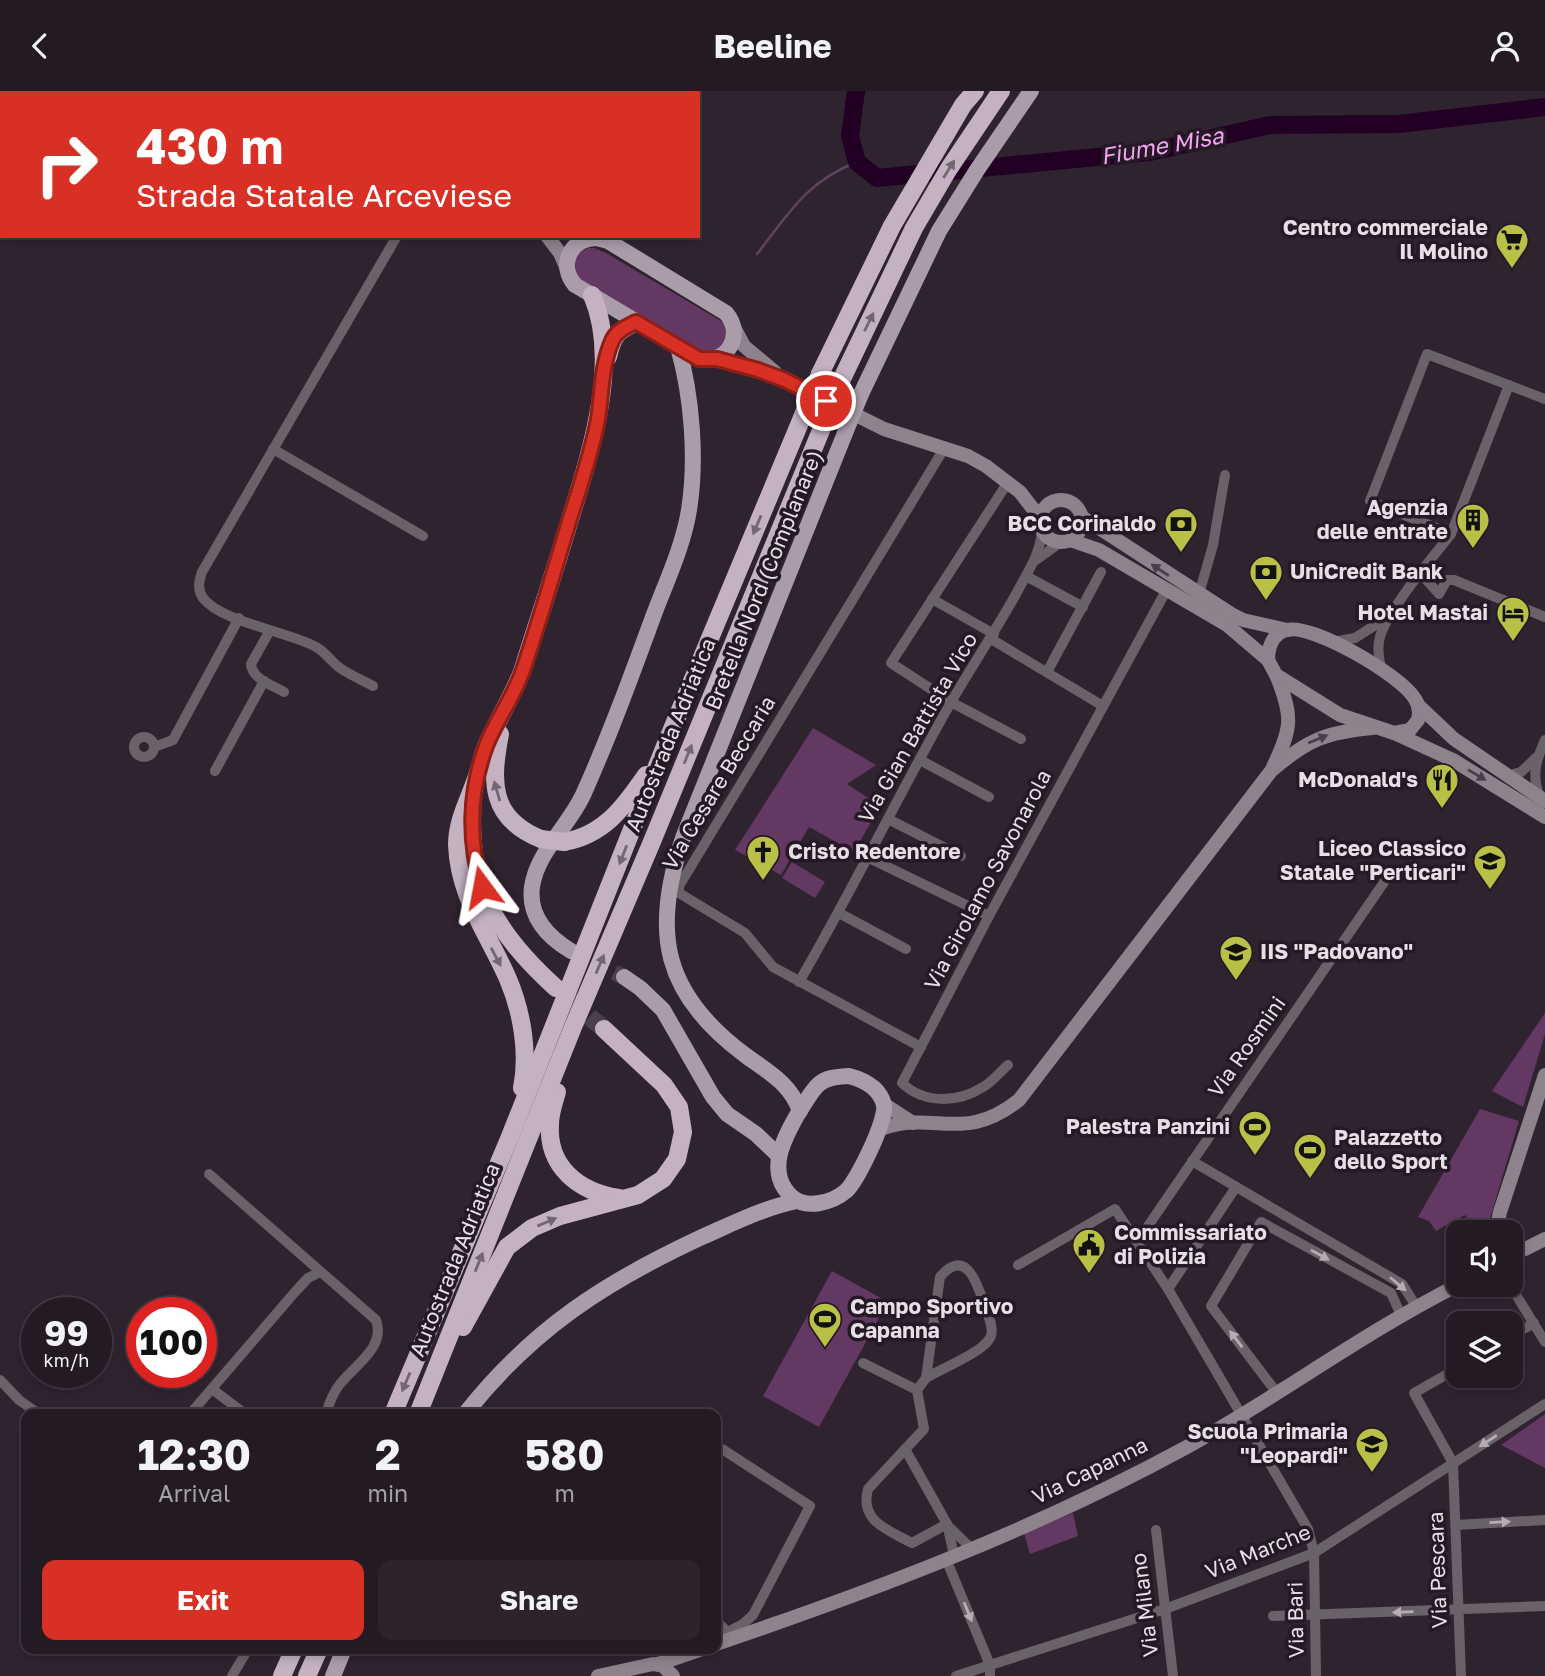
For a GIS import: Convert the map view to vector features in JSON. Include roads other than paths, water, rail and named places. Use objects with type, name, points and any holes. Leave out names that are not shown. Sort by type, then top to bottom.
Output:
[{"type":"highway","name":"Autostrada Adriatica","points":[[395,1409],[509,1139],[665,746],[820,374],[892,226],[963,105],[975,91]]},
{"type":"highway","name":"Autostrada Adriatica","points":[[420,1409],[573,1027],[840,383],[914,228],[1000,91]]},
{"type":"highway","points":[[509,1139],[523,1086],[525,1066],[521,1025],[508,978],[466,896],[459,865],[459,821],[477,778],[486,746],[522,672],[592,450],[602,377],[601,318],[592,295]]},
{"type":"highway","points":[[602,377],[612,340],[620,330],[636,322]]},
{"type":"highway","points":[[503,713],[494,765],[495,790],[510,818],[541,839],[564,842],[582,839],[602,828],[620,812],[665,746]]},
{"type":"highway","points":[[477,778],[472,835],[482,887],[504,934],[521,955],[556,988]]},
{"type":"highway","points":[[573,1027],[550,1120],[549,1139],[552,1152],[560,1167],[578,1184],[600,1194],[622,1199]]},
{"type":"highway","points":[[426,1394],[507,1247],[545,1221],[650,1189],[663,1179],[677,1160],[681,1147],[682,1119],[679,1107],[664,1085],[604,1029]]},
{"type":"highway","points":[[282,1676],[292,1654]]},
{"type":"highway","points":[[307,1676],[317,1654]]},
{"type":"main road","name":"Bretella Nord (Complanare)","points":[[800,1111],[790,1089],[778,1077],[714,1030],[687,999],[673,969],[667,935],[666,904],[673,869],[683,838],[861,394],[939,231],[1031,91]]},
{"type":"main road","points":[[549,238],[560,253],[575,285],[678,347],[785,380],[884,429],[945,447],[986,466],[1020,492],[1050,539],[1099,550],[1227,625],[1268,660],[1287,706],[1289,727],[1271,771]]},
{"type":"main road","points":[[567,269],[571,251],[583,238]]},
{"type":"main road","points":[[590,238],[608,241],[721,309],[730,318],[744,346],[785,380]]},
{"type":"main road","points":[[688,391],[694,375],[711,359],[731,347],[734,329]]},
{"type":"main road","points":[[571,951],[550,939],[540,924],[532,900],[534,877],[543,856],[580,802],[593,773],[679,548],[689,511],[692,474],[688,391],[678,347]]},
{"type":"main road","points":[[1020,492],[1052,502]]},
{"type":"main road","points":[[1041,524],[1046,506],[1063,500],[1072,503],[1082,517],[1243,620],[1307,632],[1333,642],[1381,669],[1410,692],[1418,705],[1454,739],[1543,800]]},
{"type":"main road","points":[[1065,541],[1080,531],[1082,517]]},
{"type":"main road","points":[[1268,660],[1272,642],[1287,629]]},
{"type":"main road","points":[[1276,675],[1340,715],[1394,733],[1453,760],[1545,817]]},
{"type":"main road","points":[[1394,733],[1405,732],[1415,726],[1420,713],[1418,705]]},
{"type":"main road","points":[[881,1129],[913,1123],[945,1125],[983,1122],[1019,1100],[1271,771],[1316,739],[1342,731],[1373,728]]},
{"type":"main road","points":[[624,977],[663,1010],[713,1097],[727,1114],[756,1134],[778,1155]]},
{"type":"main road","points":[[1497,1220],[1545,1075]]},
{"type":"main road","points":[[761,1210],[776,1189],[779,1177],[778,1155],[786,1133],[819,1084],[832,1077],[849,1076],[863,1080],[876,1090],[884,1104],[913,1123]]},
{"type":"main road","name":"Bretella Nord (Complanare)","points":[[778,1077],[806,1084],[819,1084]]},
{"type":"main road","points":[[469,1409],[523,1350],[573,1308],[613,1282],[761,1210],[797,1201],[833,1201],[849,1189],[881,1129],[884,1104]]},
{"type":"main road","points":[[756,1134],[786,1133]]},
{"type":"main road","points":[[779,1177],[786,1192],[797,1201]]},
{"type":"main road","points":[[1523,1250],[1545,1240]]},
{"type":"main road","name":"Via Capanna","points":[[721,1641],[731,1635],[830,1605],[1107,1489],[1242,1415],[1401,1315],[1446,1291]]},
{"type":"main road","points":[[332,1676],[342,1654]]},
{"type":"main road","points":[[598,1676],[658,1664],[687,1654]]},
{"type":"main road","points":[[673,1676],[681,1656]]},
{"type":"main road","points":[[658,1664],[667,1668],[673,1676]]},
{"type":"street","points":[[373,686],[337,666],[328,655],[314,646],[269,632],[209,604],[199,589],[199,580],[396,238]]},
{"type":"street","points":[[1451,534],[1370,501],[1427,354],[1545,399]]},
{"type":"street","points":[[1381,669],[1378,652],[1380,635],[1391,614],[1451,534],[1509,385]]},
{"type":"street","name":"Via Cesare Beccaria","points":[[921,1047],[773,967],[745,933],[680,893],[679,886],[945,447]]},
{"type":"street","points":[[274,449],[423,536]]},
{"type":"street","points":[[1199,594],[1213,545],[1225,475]]},
{"type":"street","points":[[1008,482],[891,663],[951,702],[1021,739]]},
{"type":"street","name":"Via Gian Battista Vico","points":[[799,982],[839,913],[951,702],[993,637],[1033,563],[1040,547],[1041,524]]},
{"type":"street","name":"Via Gian Battista Vico","points":[[1033,563],[1065,541]]},
{"type":"street","points":[[1047,672],[1101,572]]},
{"type":"street","points":[[1421,574],[1439,593],[1447,580],[1454,580],[1545,617]]},
{"type":"street","points":[[1026,576],[1083,607]]},
{"type":"street","name":"Via Girolamo Savonarola","points":[[1008,1065],[984,1087],[962,1097],[932,1099],[912,1092],[902,1083],[989,916],[1167,589]]},
{"type":"street","points":[[932,599],[1103,706]]},
{"type":"street","points":[[1333,642],[1355,638],[1368,632],[1391,614]]},
{"type":"street","points":[[155,747],[173,740],[239,618]]},
{"type":"street","points":[[269,632],[251,667],[254,675],[285,692]]},
{"type":"street","points":[[215,771],[264,681]]},
{"type":"street","points":[[1543,800],[1535,779],[1539,754],[1545,740]]},
{"type":"street","points":[[1506,776],[1521,772],[1539,754]]},
{"type":"street","points":[[920,760],[989,797]]},
{"type":"street","points":[[888,819],[961,856]]},
{"type":"street","points":[[867,856],[989,916]]},
{"type":"street","name":"Via Rosmini","points":[[1137,1242],[1389,875]]},
{"type":"street","points":[[839,913],[906,949]]},
{"type":"street","points":[[1192,1161],[1402,1284],[1416,1306]]},
{"type":"street","points":[[209,1174],[376,1320],[378,1337],[368,1354],[342,1381],[328,1409]]},
{"type":"street","points":[[1168,1289],[1236,1187]]},
{"type":"street","points":[[1018,1265],[1115,1209],[1168,1289],[1242,1415]]},
{"type":"street","points":[[1277,1393],[1211,1306],[1261,1222],[1391,1293],[1401,1315]]},
{"type":"street","points":[[926,1378],[940,1277],[947,1268],[957,1266],[968,1269],[976,1278],[991,1324],[991,1336],[984,1346],[926,1378],[917,1390],[924,1429],[868,1489],[865,1501],[868,1513],[876,1523],[912,1543],[947,1524]]},
{"type":"street","points":[[194,1409],[295,1292],[308,1278],[320,1272]]},
{"type":"street","points":[[1517,1297],[1545,1342]]},
{"type":"street","points":[[1523,1330],[1534,1324]]},
{"type":"street","points":[[863,1363],[917,1390]]},
{"type":"street","points":[[1446,1375],[1414,1393],[1453,1464]]},
{"type":"street","points":[[0,1380],[31,1409]]},
{"type":"street","points":[[212,1389],[238,1409]]},
{"type":"street","name":"Via Marche","points":[[956,1676],[990,1670],[1314,1553],[1545,1404]]},
{"type":"street","name":"Via Bari","points":[[1242,1415],[1308,1529],[1314,1553],[1316,1676]]},
{"type":"street","points":[[721,1626],[731,1635],[752,1615],[810,1506],[722,1449]]},
{"type":"street","points":[[905,1449],[947,1524],[971,1548]]},
{"type":"street","name":"Via Pescara","points":[[1453,1464],[1461,1676]]},
{"type":"street","points":[[1456,1525],[1545,1520]]},
{"type":"street","points":[[947,1524],[950,1557],[990,1670]]},
{"type":"street","name":"Via Milano","points":[[1156,1529],[1173,1676]]},
{"type":"street","points":[[1273,1616],[1545,1606]]},
{"type":"street","points":[[232,1676],[245,1654]]},
{"type":"waterway","name":"Fiume Misa","points":[[856,91],[850,136],[857,162],[877,178],[1150,152],[1270,125],[1398,124],[1545,107]]},
{"type":"waterway","points":[[757,254],[800,200],[825,179],[857,162]]},
{"type":"tunnel","points":[[571,951],[624,977]]},
{"type":"tunnel","points":[[569,999],[604,1029]]},
{"type":"place","name":"Centro commerciale Il Molino","points":[[1512,270]]},
{"type":"place","name":"Agenzia delle entrate","points":[[1473,550]]},
{"type":"place","name":"BCC Corinaldo","points":[[1181,554]]},
{"type":"place","name":"UniCredit Bank","points":[[1266,602]]},
{"type":"place","name":"Hotel Mastai","points":[[1513,643]]},
{"type":"place","name":"McDonald's","points":[[1442,810]]},
{"type":"place","name":"Cristo Redentore","points":[[763,882]]},
{"type":"place","name":"Liceo Classico Statale \"Perticari\"","points":[[1490,891]]},
{"type":"place","name":"IIS \"Padovano\"","points":[[1236,982]]},
{"type":"place","name":"Palestra Panzini","points":[[1255,1157]]},
{"type":"place","name":"Palazzetto dello Sport","points":[[1310,1180]]},
{"type":"place","name":"Commissariato di Polizia","points":[[1089,1275]]},
{"type":"place","name":"Campo Sportivo Capanna","points":[[825,1349]]},
{"type":"place","name":"Scuola Primaria \"Leopardi\"","points":[[1372,1474]]}]
